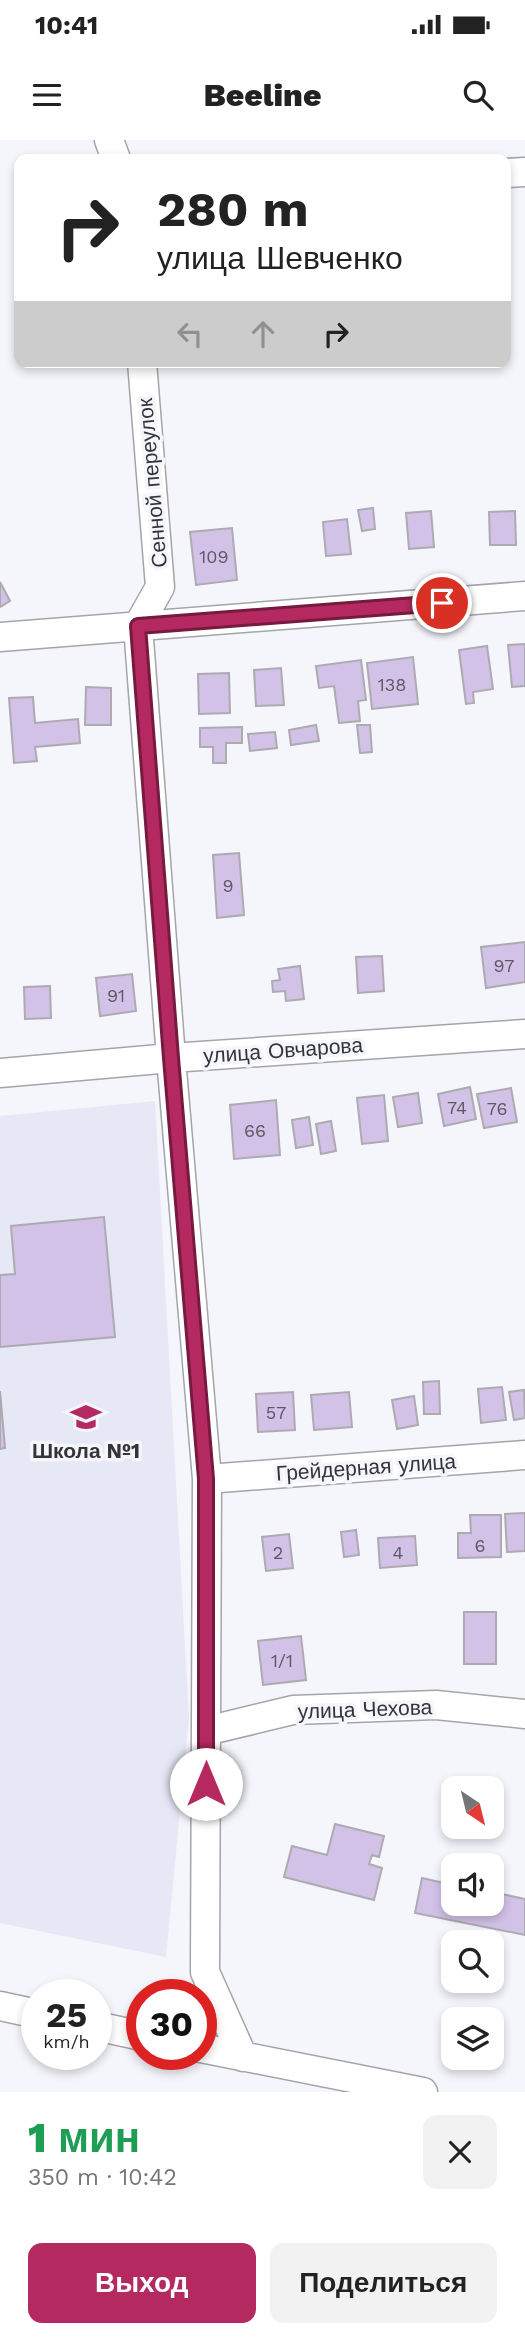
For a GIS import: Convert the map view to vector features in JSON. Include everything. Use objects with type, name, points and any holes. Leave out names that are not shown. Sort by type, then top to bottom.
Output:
[{"type":"street","name":"Сенной переулок","points":[[138,626],[160,587],[142,368]]},
{"type":"street","points":[[0,637],[525,596]]},
{"type":"street","points":[[138,626],[206,1479],[205,1972],[243,2057]]},
{"type":"street","name":"улица Овчарова","points":[[0,1073],[171,1058],[525,1034]]},
{"type":"street","name":"Грейдерная улица","points":[[206,1479],[525,1455]]},
{"type":"street","name":"улица Чехова","points":[[206,1731],[293,1710],[436,1705],[525,1714]]},
{"type":"street","points":[[0,2006],[21,2011]]},
{"type":"street","points":[[217,2051],[423,2092]]},
{"type":"shaded area","name":"Школа №1","points":[[155,1101],[189,1718],[166,1957],[0,1923],[0,1116]]},
{"type":"building","points":[[373,508],[375,529],[362,531],[358,510]]},
{"type":"building","points":[[431,511],[434,547],[409,549],[406,513]]},
{"type":"building","points":[[515,511],[516,545],[490,545],[489,512]]},
{"type":"building","points":[[347,519],[351,554],[326,556],[323,522]]},
{"type":"building","points":[[232,528],[237,580],[196,585],[190,532]]},
{"type":"building","points":[[0,582],[10,601],[0,607]]},
{"type":"building","points":[[525,644],[525,686],[512,687],[508,645]]},
{"type":"building","points":[[487,646],[493,689],[473,692],[474,703],[466,704],[459,650]]},
{"type":"building","points":[[413,657],[418,704],[372,709],[367,663]]},
{"type":"building","points":[[361,660],[366,700],[358,701],[360,721],[339,723],[334,686],[319,688],[316,666]]},
{"type":"building","points":[[281,668],[284,705],[256,706],[254,670]]},
{"type":"building","points":[[229,673],[230,713],[199,714],[198,674]]},
{"type":"building","points":[[86,687],[111,688],[111,725],[85,725]]},
{"type":"building","points":[[33,697],[35,723],[78,719],[80,743],[35,747],[37,761],[14,763],[9,698]]},
{"type":"building","points":[[316,725],[319,741],[291,745],[289,730]]},
{"type":"building","points":[[357,725],[370,725],[372,752],[360,753]]},
{"type":"building","points":[[242,727],[242,743],[226,743],[226,763],[213,763],[213,747],[200,747],[200,728]]},
{"type":"building","points":[[275,732],[277,748],[250,751],[248,734]]},
{"type":"building","points":[[239,853],[244,915],[217,918],[213,855]]},
{"type":"building","points":[[525,942],[525,982],[486,988],[481,947]]},
{"type":"building","points":[[382,956],[384,991],[358,993],[356,957]]},
{"type":"building","points":[[300,966],[304,999],[286,1001],[285,991],[273,992],[272,981],[280,980],[278,969]]},
{"type":"building","points":[[132,974],[136,1011],[100,1016],[96,978]]},
{"type":"building","points":[[50,986],[51,1018],[25,1019],[24,987]]},
{"type":"building","points":[[470,1087],[476,1119],[444,1126],[438,1094]]},
{"type":"building","points":[[511,1088],[517,1122],[484,1128],[477,1094]]},
{"type":"building","points":[[418,1093],[422,1123],[398,1127],[393,1097]]},
{"type":"building","points":[[384,1095],[388,1141],[362,1144],[357,1098]]},
{"type":"building","points":[[276,1100],[280,1155],[234,1159],[230,1105]]},
{"type":"building","points":[[309,1117],[313,1145],[296,1148],[292,1120]]},
{"type":"building","points":[[331,1121],[336,1151],[321,1154],[316,1124]]},
{"type":"building","points":[[104,1217],[115,1337],[0,1347],[0,1275],[15,1274],[11,1226]]},
{"type":"building","points":[[439,1381],[440,1414],[424,1414],[423,1382]]},
{"type":"building","points":[[502,1387],[506,1420],[481,1423],[478,1389]]},
{"type":"building","points":[[524,1390],[525,1418],[514,1420],[509,1392]]},
{"type":"building","points":[[0,1391],[5,1448],[0,1449]]},
{"type":"building","points":[[293,1392],[295,1430],[258,1432],[256,1394]]},
{"type":"building","points":[[349,1392],[352,1427],[314,1430],[311,1395]]},
{"type":"building","points":[[414,1396],[418,1425],[397,1429],[392,1400]]},
{"type":"building","points":[[525,1513],[525,1551],[507,1552],[505,1514]]},
{"type":"building","points":[[470,1515],[501,1515],[501,1557],[458,1558],[458,1533],[471,1533]]},
{"type":"building","points":[[356,1530],[359,1555],[344,1557],[341,1532]]},
{"type":"building","points":[[289,1534],[293,1568],[266,1571],[262,1537]]},
{"type":"building","points":[[415,1536],[417,1565],[380,1568],[378,1538]]},
{"type":"building","points":[[464,1612],[496,1612],[496,1664],[464,1664]]},
{"type":"building","points":[[301,1636],[306,1680],[263,1685],[258,1641]]},
{"type":"building","points":[[335,1824],[384,1836],[379,1857],[372,1855],[369,1864],[382,1868],[374,1900],[284,1877],[292,1846],[327,1855]]},
{"type":"building","points":[[422,1878],[441,1882],[441,1916],[504,1916],[504,1895],[525,1899],[525,1935],[504,1930],[415,1913]]},
{"type":"place","name":"Школа №1","points":[[86,1417]]},
{"type":"route","points":[[206,1784],[206,1479],[138,626],[442,603]]}]
